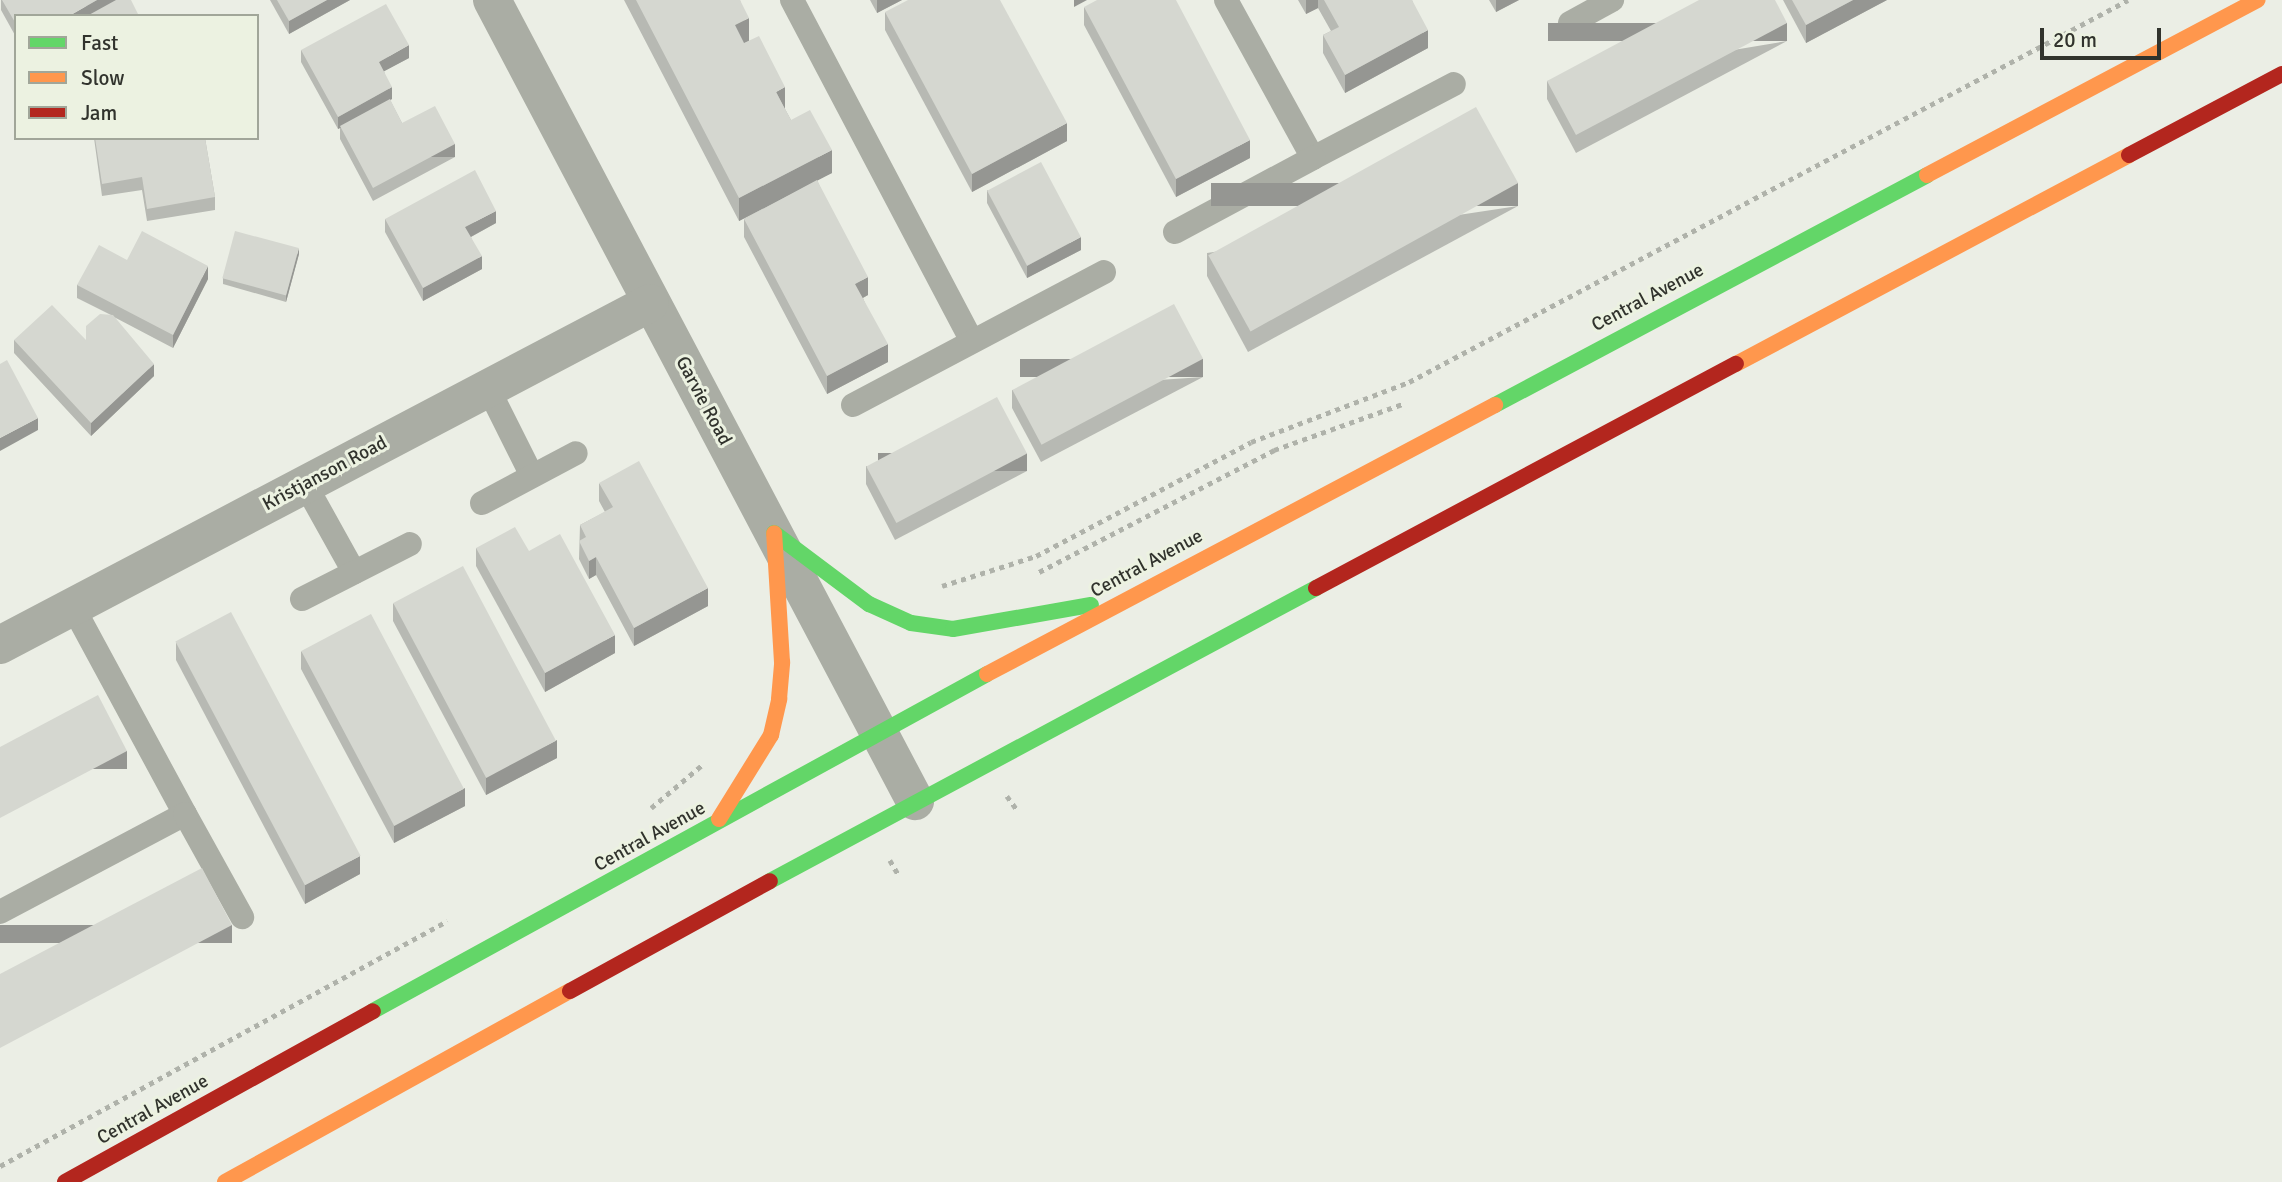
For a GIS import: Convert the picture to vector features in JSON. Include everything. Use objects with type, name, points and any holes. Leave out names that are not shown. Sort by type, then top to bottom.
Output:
[{"type":"main road","name":"Central Avenue","points":[[65,1182],[878,732],[2258,0]]},
{"type":"main road","points":[[225,1182],[915,801],[2282,74]]},
{"type":"main road","points":[[774,533],[869,604],[911,623],[953,629],[988,625],[1128,598]]},
{"type":"main road","points":[[716,824],[771,735],[779,699],[782,662],[774,533]]},
{"type":"street","name":"Garvie Road","points":[[492,0],[915,801]]},
{"type":"street","name":"Kristjanson Road","points":[[0,645],[650,303]]},
{"type":"lane","points":[[792,0],[972,342]]},
{"type":"lane","points":[[1226,0],[1313,158]]},
{"type":"lane","points":[[1570,23],[1612,0]]},
{"type":"lane","points":[[1175,232],[1454,84]]},
{"type":"lane","points":[[853,405],[1104,272]]},
{"type":"lane","points":[[488,388],[532,476]]},
{"type":"lane","points":[[482,503],[576,453]]},
{"type":"lane","points":[[305,485],[354,572]]},
{"type":"lane","points":[[302,599],[410,544]]},
{"type":"lane","points":[[73,607],[242,917]]},
{"type":"lane","points":[[0,912],[185,814]]},
{"type":"path","points":[[929,589],[1036,556],[1251,442],[1409,382],[2128,0]]},
{"type":"path","points":[[1030,575],[1274,450],[1411,401]]},
{"type":"path","points":[[647,811],[685,783],[711,755]]},
{"type":"path","points":[[0,1166],[453,917]]},
{"type":"building","points":[[2,0],[97,0],[72,14],[14,14],[14,21]]},
{"type":"building","points":[[116,0],[131,0],[138,14],[91,14]]},
{"type":"building","points":[[277,0],[327,0],[289,21]]},
{"type":"building","points":[[636,0],[740,0],[749,18],[735,25],[744,43],[759,36],[785,87],[776,92],[791,120],[810,110],[832,150],[739,198]]},
{"type":"building","points":[[908,0],[1000,0],[1067,123],[972,174],[885,12]]},
{"type":"building","points":[[1097,0],[1176,0],[1250,140],[1176,179],[1084,7]]},
{"type":"building","points":[[1324,0],[1412,0],[1428,30],[1345,75],[1323,35],[1339,27]]},
{"type":"building","points":[[1699,0],[1775,0],[1787,23],[1576,135],[1547,81]]},
{"type":"building","points":[[1792,0],[1853,0],[1806,25]]},
{"type":"building","points":[[386,4],[409,45],[379,62],[392,87],[338,117],[301,50]]},
{"type":"building","points":[[390,99],[402,123],[435,106],[455,144],[373,188],[340,126]]},
{"type":"building","points":[[1476,107],[1518,183],[1251,331],[1208,255]]},
{"type":"building","points":[[95,140],[205,140],[215,197],[147,209],[142,177],[102,184]]},
{"type":"building","points":[[1041,162],[1081,237],[1027,266],[987,191]]},
{"type":"building","points":[[475,170],[496,211],[465,227],[482,256],[423,288],[385,219]]},
{"type":"building","points":[[817,180],[868,277],[855,284],[888,344],[827,376],[744,219]]},
{"type":"building","points":[[142,231],[208,266],[173,335],[77,285],[99,245],[127,260]]},
{"type":"building","points":[[235,231],[299,248],[286,295],[222,278]]},
{"type":"building","points":[[1174,304],[1203,359],[1042,445],[1012,390]]},
{"type":"building","points":[[52,305],[86,340],[86,326],[100,314],[113,315],[154,364],[91,423],[14,340]]},
{"type":"building","points":[[7,360],[38,418],[0,438],[0,364]]},
{"type":"building","points":[[997,397],[1027,454],[896,523],[866,466]]},
{"type":"building","points":[[639,461],[708,588],[634,628],[596,557],[589,561],[579,541],[586,537],[580,525],[613,507],[599,483]]},
{"type":"building","points":[[515,527],[529,551],[560,534],[615,635],[545,673],[476,548]]},
{"type":"building","points":[[463,566],[556,741],[486,778],[393,603]]},
{"type":"building","points":[[231,612],[361,856],[305,885],[175,642]]},
{"type":"building","points":[[371,614],[464,789],[394,826],[301,651]]},
{"type":"building","points":[[98,695],[127,751],[0,818],[0,747]]},
{"type":"building","points":[[202,868],[232,925],[0,1048],[0,974]]},
{"type":"traffic: fast","points":[[1495,405],[1927,175]]},
{"type":"traffic: fast","points":[[774,533],[869,604],[911,623],[953,629],[1091,605]]},
{"type":"traffic: fast","points":[[770,881],[1316,588]]},
{"type":"traffic: fast","points":[[373,1011],[987,674]]},
{"type":"traffic: slow","points":[[1927,175],[2258,0]]},
{"type":"traffic: slow","points":[[1736,364],[2129,155]]},
{"type":"traffic: slow","points":[[987,674],[1495,405]]},
{"type":"traffic: slow","points":[[719,819],[771,735],[779,699],[782,662],[774,533]]},
{"type":"traffic: slow","points":[[225,1182],[570,991]]},
{"type":"traffic: jam","points":[[2129,155],[2282,74]]},
{"type":"traffic: jam","points":[[1316,588],[1736,364]]},
{"type":"traffic: jam","points":[[570,991],[770,881]]},
{"type":"traffic: jam","points":[[65,1182],[373,1011]]}]
